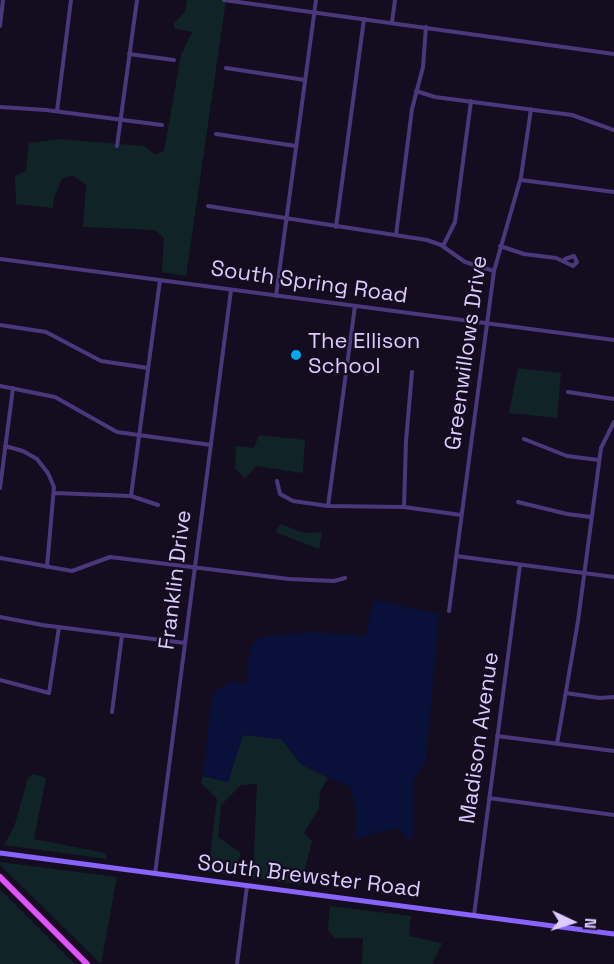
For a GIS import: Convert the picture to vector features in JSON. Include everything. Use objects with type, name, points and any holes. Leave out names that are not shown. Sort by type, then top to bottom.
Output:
[{"type":"main road","name":"South Brewster Road","points":[[0,853],[614,934]]},
{"type":"main road","points":[[0,877],[87,964]]},
{"type":"street","points":[[0,26],[3,0]]},
{"type":"street","points":[[57,111],[71,0]]},
{"type":"street","points":[[117,146],[137,0]]},
{"type":"street","points":[[225,0],[614,54]]},
{"type":"street","points":[[276,296],[316,0]]},
{"type":"street","points":[[392,22],[395,0]]},
{"type":"street","points":[[336,227],[364,19]]},
{"type":"street","points":[[396,236],[416,91],[423,67],[426,27]]},
{"type":"street","points":[[129,54],[174,60]]},
{"type":"street","points":[[226,68],[305,80]]},
{"type":"street","points":[[416,91],[435,97],[577,116],[614,130]]},
{"type":"street","points":[[443,246],[455,222],[471,101]]},
{"type":"street","points":[[0,107],[57,111],[162,125]]},
{"type":"street","name":"Greenwillows Drive","points":[[449,611],[494,271],[521,180],[531,109]]},
{"type":"street","points":[[216,134],[296,147]]},
{"type":"street","points":[[521,180],[614,192]]},
{"type":"street","points":[[208,206],[286,220],[427,240],[443,246],[465,262],[494,271]]},
{"type":"street","points":[[500,246],[524,254],[556,258],[571,266],[577,262],[573,256],[565,259]]},
{"type":"street","name":"South Spring Road","points":[[0,259],[614,340]]},
{"type":"street","points":[[131,496],[160,280]]},
{"type":"street","name":"Franklin Drive","points":[[155,874],[231,290]]},
{"type":"street","points":[[328,506],[355,306]]},
{"type":"street","points":[[0,326],[46,332],[101,361],[148,368]]},
{"type":"street","points":[[404,507],[406,441],[412,372]]},
{"type":"street","points":[[0,386],[50,394],[109,429],[211,445]]},
{"type":"street","points":[[0,488],[13,388]]},
{"type":"street","points":[[568,392],[614,399]]},
{"type":"street","points":[[557,744],[601,448],[614,422]]},
{"type":"street","points":[[524,439],[567,456],[599,460]]},
{"type":"street","points":[[5,446],[27,453],[39,462],[48,473],[55,493],[47,567]]},
{"type":"street","points":[[277,481],[277,490],[287,500],[328,506],[404,507],[461,515]]},
{"type":"street","points":[[55,493],[131,496],[158,505]]},
{"type":"street","points":[[518,502],[567,514],[591,517]]},
{"type":"street","points":[[456,556],[614,578]]},
{"type":"street","points":[[0,558],[76,570],[110,557],[289,579],[334,581],[345,578]]},
{"type":"street","name":"Madison Avenue","points":[[474,915],[520,565]]},
{"type":"street","points":[[0,617],[185,643]]},
{"type":"street","points":[[0,680],[49,693],[59,627]]},
{"type":"street","points":[[112,712],[122,635]]},
{"type":"street","points":[[566,693],[600,698],[614,697]]},
{"type":"street","points":[[497,736],[614,751]]},
{"type":"street","points":[[489,798],[614,815]]},
{"type":"street","points":[[237,964],[247,886]]},
{"type":"green space","points":[[187,0],[226,0],[186,276],[162,272],[164,238],[155,230],[83,227],[86,185],[72,175],[62,179],[54,197],[53,208],[16,204],[15,176],[26,171],[29,143],[60,139],[144,146],[156,155],[164,151],[181,55],[192,32],[174,28],[174,23],[185,12]]},
{"type":"green space","points":[[518,368],[561,373],[557,418],[509,413]]},
{"type":"green space","points":[[259,435],[305,440],[303,473],[256,466],[245,479],[235,468],[236,446],[254,448]]},
{"type":"green space","points":[[281,524],[304,533],[322,532],[319,549],[275,532]]},
{"type":"green space","points":[[243,735],[281,739],[302,765],[328,778],[320,792],[319,808],[304,833],[312,841],[301,885],[253,878],[257,784],[241,785],[221,805],[218,837],[241,853],[232,875],[208,872],[217,799],[201,783],[203,776],[228,782]]},
{"type":"green space","points":[[34,774],[46,778],[34,839],[105,853],[107,859],[4,845],[14,827],[28,778]]},
{"type":"green space","points":[[0,862],[117,877],[101,964],[0,865]]},
{"type":"green space","points":[[0,889],[75,964],[0,964]]},
{"type":"green space","points":[[330,906],[411,916],[409,936],[442,943],[432,964],[362,964],[363,938],[334,938],[328,930]]},
{"type":"shaded area","points":[[374,600],[439,614],[426,759],[413,782],[414,832],[409,841],[398,828],[355,838],[356,808],[350,787],[302,765],[281,739],[243,735],[228,782],[203,776],[212,694],[232,682],[247,684],[249,650],[258,638],[312,632],[365,636]]},
{"type":"place","name":"The Ellison School","points":[[296,355]]}]
